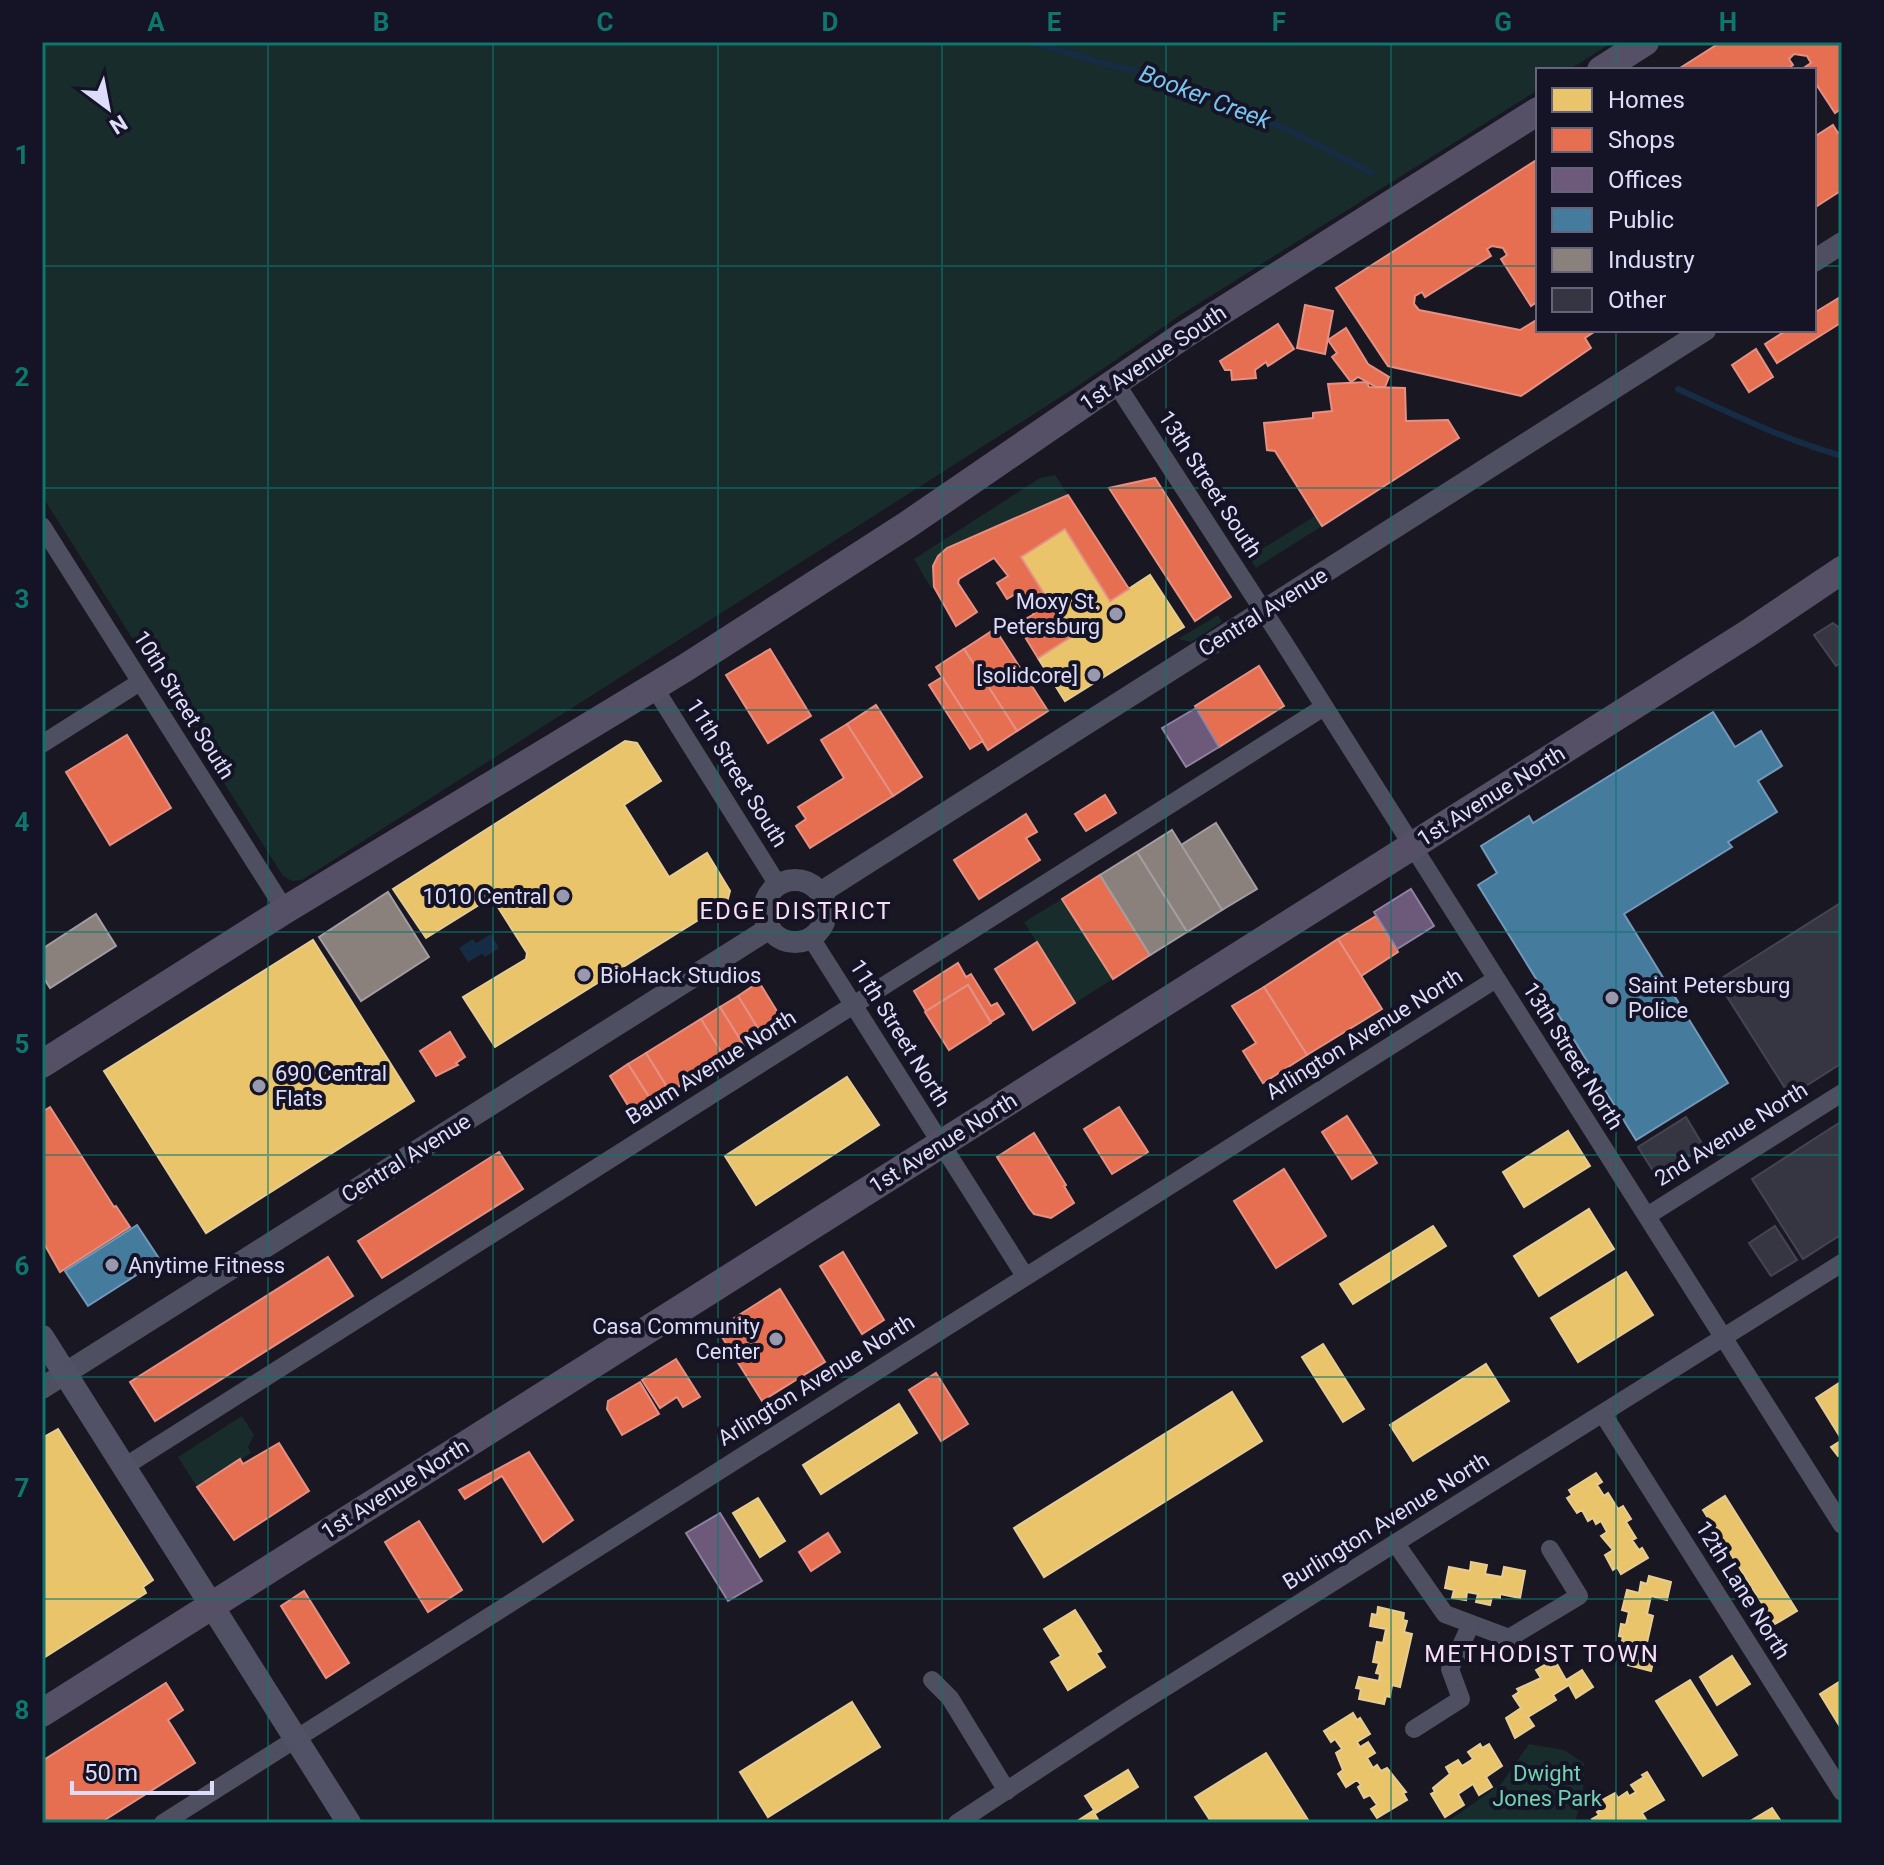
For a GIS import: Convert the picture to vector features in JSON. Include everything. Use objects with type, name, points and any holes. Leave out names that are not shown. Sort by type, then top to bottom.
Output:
[{"type":"main road","points":[[1604,68],[1645,42]]},
{"type":"main road","name":"1st Avenue South","points":[[42,1064],[285,910],[654,687],[919,516],[1184,335],[1536,112]]},
{"type":"main road","name":"1st Avenue North","points":[[42,1713],[1747,634],[1842,570]]},
{"type":"main road","points":[[42,1337],[349,1823]]},
{"type":"street","points":[[1816,260],[1842,243]]},
{"type":"street","name":"Central Avenue","points":[[820,893],[1702,332]]},
{"type":"street","name":"13th Street South","points":[[1115,382],[1264,612]]},
{"type":"street","name":"10th Street South","points":[[42,526],[285,910]]},
{"type":"street","name":"13th Street North","points":[[1264,612],[1842,1525]]},
{"type":"street","points":[[42,744],[140,682]]},
{"type":"street","name":"11th Street South","points":[[654,687],[778,885]]},
{"type":"street","name":"Baum Avenue North","points":[[124,1467],[1324,707]]},
{"type":"street","points":[[796,880],[805,882],[820,893],[826,912],[824,922],[811,938],[785,940],[770,928],[764,911],[766,901],[778,885],[796,880]]},
{"type":"street","name":"Central Avenue","points":[[42,1388],[770,928]]},
{"type":"street","name":"11th Street North","points":[[811,938],[1025,1276]]},
{"type":"street","name":"Arlington Avenue North","points":[[163,1823],[1496,979]]},
{"type":"street","name":"2nd Avenue North","points":[[1647,1216],[1842,1093]]},
{"type":"street","name":"Burlington Avenue North","points":[[957,1823],[1142,1702],[1842,1263]]},
{"type":"street","name":"12th Lane North","points":[[1603,1414],[1842,1792]]},
{"type":"street","points":[[1396,1544],[1445,1614],[1509,1638],[1579,1596],[1550,1549]]},
{"type":"street","points":[[1414,1729],[1461,1699],[1450,1669],[1471,1624]]},
{"type":"street","points":[[932,1680],[950,1698],[1007,1791]]},
{"type":"green space","points":[[42,42],[1613,42],[1572,68],[1536,68],[1536,91],[1179,316],[1081,384],[302,880],[292,881],[283,876],[42,496]]},
{"type":"green space","points":[[1055,475],[1068,495],[948,548],[937,561],[934,587],[931,588],[914,559],[1040,478]]},
{"type":"green space","points":[[1315,516],[1322,526],[1256,568],[1249,557]]},
{"type":"green space","points":[[1218,615],[1222,622],[1191,642],[1178,639]]},
{"type":"green space","points":[[1062,899],[1113,979],[1075,1003],[1024,922]]},
{"type":"green space","points":[[242,1416],[254,1435],[248,1447],[251,1453],[197,1487],[178,1457]]},
{"type":"green space","name":"Dwight Jones Park","points":[[1529,1744],[1564,1750],[1584,1763],[1583,1793],[1575,1823],[1445,1823],[1501,1784]]},
{"type":"water","points":[[491,934],[499,948],[485,957],[482,954],[468,962],[459,948],[473,939],[476,943]]},
{"type":"building: Homes","name":"Moxy St. Petersburg","points":[[1065,529],[1110,601],[1150,575],[1184,627],[1065,701],[1038,658],[1071,637],[1021,557]]},
{"type":"building: Homes","name":"1010 Central","points":[[625,741],[637,743],[661,781],[624,805],[669,877],[707,853],[730,891],[727,902],[495,1047],[463,997],[526,959],[527,953],[494,901],[487,900],[426,938],[393,889]]},
{"type":"building: Homes","name":"690 Central Flats","points":[[313,940],[414,1101],[206,1233],[104,1071]]},
{"type":"building: Homes","points":[[847,1077],[879,1125],[756,1205],[725,1156]]},
{"type":"building: Homes","points":[[1568,1131],[1590,1166],[1524,1207],[1503,1172]]},
{"type":"building: Homes","points":[[1589,1209],[1614,1249],[1539,1296],[1514,1256]]},
{"type":"building: Homes","points":[[1433,1226],[1446,1246],[1353,1304],[1340,1284]]},
{"type":"building: Homes","points":[[1626,1272],[1653,1315],[1578,1362],[1551,1318]]},
{"type":"building: Homes","points":[[1323,1344],[1364,1409],[1343,1422],[1302,1357]]},
{"type":"building: Homes","points":[[1486,1364],[1509,1401],[1413,1461],[1390,1425]]},
{"type":"building: Homes","points":[[1842,1381],[1842,1440],[1816,1398]]},
{"type":"building: Homes","points":[[1232,1392],[1262,1441],[1044,1577],[1014,1528]]},
{"type":"building: Homes","points":[[899,1404],[917,1433],[821,1494],[803,1465]]},
{"type":"building: Homes","points":[[58,1429],[153,1580],[143,1587],[146,1593],[42,1659],[42,1438]]},
{"type":"building: Homes","points":[[1842,1440],[1842,1454],[1838,1456],[1831,1447]]},
{"type":"building: Homes","points":[[1596,1473],[1602,1482],[1597,1485],[1604,1496],[1608,1493],[1618,1509],[1623,1506],[1631,1519],[1626,1522],[1636,1538],[1632,1540],[1648,1558],[1621,1574],[1617,1567],[1613,1570],[1605,1555],[1613,1550],[1601,1536],[1607,1532],[1601,1521],[1596,1524],[1593,1518],[1588,1521],[1582,1510],[1577,1513],[1567,1498],[1572,1495],[1569,1490]]},
{"type":"building: Homes","points":[[1725,1496],[1797,1611],[1775,1624],[1703,1510]]},
{"type":"building: Homes","points":[[758,1498],[785,1541],[760,1557],[733,1513]]},
{"type":"building: Homes","points":[[1471,1562],[1487,1565],[1485,1574],[1502,1577],[1504,1567],[1525,1571],[1520,1598],[1500,1594],[1500,1598],[1492,1597],[1490,1605],[1476,1602],[1478,1594],[1467,1592],[1466,1600],[1452,1598],[1454,1590],[1445,1588],[1449,1567],[1470,1571]]},
{"type":"building: Homes","points":[[1649,1576],[1671,1582],[1667,1600],[1651,1596],[1647,1614],[1653,1616],[1646,1647],[1656,1649],[1651,1671],[1628,1665],[1630,1658],[1624,1657],[1627,1645],[1621,1644],[1623,1637],[1619,1636],[1621,1624],[1626,1625],[1629,1612],[1622,1610],[1627,1590],[1639,1593],[1641,1582],[1647,1584]]},
{"type":"building: Homes","points":[[1378,1607],[1404,1613],[1403,1620],[1407,1621],[1404,1632],[1412,1634],[1400,1687],[1392,1685],[1390,1697],[1386,1696],[1384,1704],[1359,1699],[1361,1689],[1356,1688],[1359,1677],[1379,1681],[1380,1674],[1376,1673],[1379,1663],[1373,1662],[1377,1642],[1383,1643],[1386,1629],[1370,1626],[1372,1614],[1377,1615]]},
{"type":"building: Homes","points":[[1075,1610],[1101,1651],[1096,1653],[1105,1667],[1068,1690],[1051,1662],[1061,1656],[1044,1629]]},
{"type":"building: Homes","points":[[1732,1656],[1750,1684],[1717,1705],[1700,1677]]},
{"type":"building: Homes","points":[[1548,1663],[1550,1668],[1557,1664],[1566,1680],[1582,1670],[1593,1687],[1576,1698],[1569,1685],[1553,1695],[1556,1700],[1528,1717],[1534,1726],[1515,1738],[1506,1718],[1521,1708],[1513,1696],[1519,1692],[1517,1689],[1541,1678],[1536,1670]]},
{"type":"building: Homes","points":[[1690,1680],[1737,1755],[1703,1776],[1656,1701]]},
{"type":"building: Homes","points":[[1842,1680],[1842,1730],[1820,1694]]},
{"type":"building: Homes","points":[[852,1702],[880,1747],[768,1817],[740,1772]]},
{"type":"building: Homes","points":[[1353,1713],[1370,1734],[1357,1742],[1360,1747],[1368,1742],[1375,1753],[1367,1758],[1373,1768],[1377,1765],[1381,1771],[1387,1768],[1406,1792],[1403,1793],[1407,1800],[1377,1818],[1371,1809],[1377,1805],[1370,1795],[1364,1798],[1357,1780],[1346,1787],[1338,1774],[1343,1770],[1336,1753],[1342,1749],[1335,1739],[1331,1742],[1324,1731]]},
{"type":"building: Homes","points":[[1480,1744],[1482,1748],[1489,1744],[1502,1766],[1486,1777],[1492,1787],[1479,1795],[1473,1784],[1458,1794],[1464,1805],[1445,1817],[1431,1794],[1435,1792],[1433,1788],[1450,1774],[1446,1767],[1458,1760],[1462,1766],[1473,1759],[1468,1752]]},
{"type":"building: Homes","points":[[1266,1753],[1308,1820],[1303,1823],[1212,1823],[1195,1797]]},
{"type":"building: Homes","points":[[1128,1770],[1138,1787],[1096,1813],[1085,1796]]},
{"type":"building: Homes","points":[[1647,1772],[1664,1800],[1642,1813],[1647,1821],[1595,1823],[1592,1819],[1606,1806],[1602,1800],[1615,1793],[1618,1798],[1627,1792],[1629,1796],[1636,1792],[1631,1785]]},
{"type":"building: Homes","points":[[1772,1808],[1782,1823],[1747,1823]]},
{"type":"building: Homes","points":[[1093,1811],[1100,1823],[1076,1822]]},
{"type":"building: Shops","points":[[1721,42],[1842,42],[1842,108],[1835,113],[1816,84],[1816,68],[1805,67],[1811,63],[1807,56],[1794,54],[1789,59],[1793,65],[1789,68],[1680,68]]},
{"type":"building: Shops","points":[[1833,125],[1838,133],[1842,130],[1842,190],[1816,207],[1816,136]]},
{"type":"building: Shops","points":[[1536,160],[1536,303],[1531,306],[1501,259],[1507,255],[1503,248],[1492,246],[1487,249],[1491,256],[1425,297],[1422,292],[1415,296],[1414,304],[1419,310],[1520,330],[1536,320],[1536,332],[1594,332],[1585,338],[1591,348],[1521,396],[1388,366],[1336,288]]},
{"type":"building: Shops","points":[[1842,296],[1842,322],[1777,363],[1765,344],[1784,332],[1816,332],[1816,312]]},
{"type":"building: Shops","points":[[1305,305],[1333,311],[1325,354],[1297,348]]},
{"type":"building: Shops","points":[[1278,324],[1294,349],[1268,366],[1266,362],[1255,370],[1256,378],[1232,380],[1231,370],[1225,370],[1220,361]]},
{"type":"building: Shops","points":[[1346,328],[1368,364],[1389,377],[1385,387],[1376,387],[1358,377],[1351,382],[1332,357],[1337,353],[1328,340]]},
{"type":"building: Shops","points":[[1756,349],[1773,377],[1749,392],[1732,365]]},
{"type":"building: Shops","points":[[1367,382],[1369,387],[1405,388],[1406,421],[1448,420],[1459,438],[1322,526],[1275,451],[1267,450],[1264,423],[1313,418],[1313,413],[1332,411],[1328,384]]},
{"type":"building: Shops","points":[[1155,478],[1231,597],[1195,621],[1109,488]]},
{"type":"building: Shops","points":[[1068,495],[1129,589],[1110,601],[1065,529],[1021,557],[1071,637],[1038,658],[1017,624],[1034,614],[1019,592],[1007,599],[997,583],[1008,576],[994,558],[959,579],[958,583],[977,612],[956,626],[934,587],[933,566],[938,556],[947,548]]},
{"type":"building: Shops","points":[[995,629],[1048,711],[1017,731],[964,649]]},
{"type":"building: Shops","points":[[770,649],[811,716],[768,743],[726,675]]},
{"type":"building: Shops","points":[[964,649],[1017,731],[988,750],[936,667]]},
{"type":"building: Shops","points":[[1259,666],[1284,706],[1219,747],[1195,706]]},
{"type":"building: Shops","points":[[942,677],[983,741],[970,749],[929,685]]},
{"type":"building: Shops","points":[[876,705],[922,777],[893,796],[847,724]]},
{"type":"building: Shops","points":[[847,724],[893,796],[810,848],[796,826],[806,819],[798,807],[844,778],[821,740]]},
{"type":"building: Shops","points":[[127,735],[171,808],[110,845],[66,772]]},
{"type":"building: Shops","points":[[1105,795],[1116,813],[1086,831],[1075,814]]},
{"type":"building: Shops","points":[[1026,814],[1037,832],[1026,838],[1040,860],[979,899],[954,860]]},
{"type":"building: Shops","points":[[1100,875],[1150,955],[1113,979],[1062,899]]},
{"type":"building: Shops","points":[[1376,916],[1398,952],[1361,976],[1338,939]]},
{"type":"building: Shops","points":[[1338,939],[1382,1009],[1307,1055],[1264,987]]},
{"type":"building: Shops","points":[[1037,942],[1075,1003],[1033,1030],[995,969]]},
{"type":"building: Shops","points":[[958,963],[966,977],[971,974],[991,1006],[997,1003],[1004,1014],[991,1022],[968,985],[926,1011],[914,991]]},
{"type":"building: Shops","points":[[759,982],[783,1021],[762,1035],[738,996]]},
{"type":"building: Shops","points":[[968,985],[991,1023],[949,1050],[925,1012]]},
{"type":"building: Shops","points":[[1264,987],[1307,1055],[1263,1083],[1243,1051],[1256,1043],[1232,1006]]},
{"type":"building: Shops","points":[[738,996],[762,1035],[744,1046],[720,1007]]},
{"type":"building: Shops","points":[[720,1007],[744,1046],[725,1058],[701,1019]]},
{"type":"building: Shops","points":[[701,1019],[725,1058],[670,1092],[646,1053]]},
{"type":"building: Shops","points":[[450,1032],[465,1057],[456,1063],[458,1065],[436,1076],[420,1051]]},
{"type":"building: Shops","points":[[646,1053],[670,1092],[653,1103],[628,1064]]},
{"type":"building: Shops","points":[[628,1064],[654,1105],[635,1117],[610,1076]]},
{"type":"building: Shops","points":[[50,1107],[130,1227],[60,1272],[42,1240],[42,1112]]},
{"type":"building: Shops","points":[[1119,1107],[1148,1152],[1112,1174],[1084,1129]]},
{"type":"building: Shops","points":[[1347,1116],[1377,1163],[1352,1179],[1322,1132]]},
{"type":"building: Shops","points":[[1034,1133],[1074,1203],[1051,1218],[1034,1214],[997,1157]]},
{"type":"building: Shops","points":[[499,1152],[523,1189],[382,1278],[358,1241]]},
{"type":"building: Shops","points":[[1284,1169],[1326,1236],[1276,1268],[1234,1201]]},
{"type":"building: Shops","points":[[843,1252],[884,1320],[862,1334],[820,1266]]},
{"type":"building: Shops","points":[[328,1257],[353,1296],[155,1421],[130,1382]]},
{"type":"building: Shops","points":[[780,1289],[825,1362],[762,1401],[717,1329]]},
{"type":"building: Shops","points":[[676,1359],[700,1397],[683,1407],[677,1397],[660,1408],[642,1380]]},
{"type":"building: Shops","points":[[936,1373],[968,1424],[941,1441],[909,1390]]},
{"type":"building: Shops","points":[[640,1382],[659,1414],[622,1435],[607,1409],[608,1401]]},
{"type":"building: Shops","points":[[279,1443],[309,1491],[234,1540],[197,1487],[240,1459],[243,1464]]},
{"type":"building: Shops","points":[[529,1452],[573,1520],[543,1542],[502,1476],[465,1499],[459,1490]]},
{"type":"building: Shops","points":[[419,1521],[462,1590],[428,1612],[385,1542]]},
{"type":"building: Shops","points":[[828,1533],[840,1552],[811,1571],[799,1552]]},
{"type":"building: Shops","points":[[304,1591],[349,1663],[326,1678],[281,1606]]},
{"type":"building: Shops","points":[[166,1683],[183,1710],[168,1720],[195,1763],[100,1823],[42,1823],[42,1761]]},
{"type":"building: Offices","points":[[1196,708],[1219,747],[1186,767],[1162,728]]},
{"type":"building: Offices","points":[[1411,889],[1434,926],[1397,949],[1374,912]]},
{"type":"building: Offices","points":[[720,1513],[762,1581],[728,1601],[686,1533]]},
{"type":"building: Public","name":"Saint Petersburg Police","points":[[1713,712],[1735,747],[1761,731],[1782,766],[1758,781],[1777,812],[1728,842],[1732,847],[1624,914],[1728,1083],[1636,1140],[1478,885],[1497,873],[1481,846],[1529,816],[1533,823]]},
{"type":"building: Public","name":"Anytime Fitness","points":[[137,1225],[160,1260],[88,1306],[65,1271]]},
{"type":"building: Industry","points":[[1216,823],[1257,889],[1222,910],[1181,845]]},
{"type":"building: Industry","points":[[1172,830],[1222,910],[1187,932],[1137,852]]},
{"type":"building: Industry","points":[[1137,852],[1187,932],[1150,955],[1100,875]]},
{"type":"building: Industry","points":[[388,892],[429,957],[361,1001],[319,937]]},
{"type":"building: Industry","points":[[96,914],[116,946],[50,988],[42,975],[42,949]]},
{"type":"building: Other","points":[[1833,623],[1842,630],[1842,662],[1836,666],[1814,635]]},
{"type":"building: Other","points":[[1842,902],[1842,1063],[1790,1096],[1717,981]]},
{"type":"building: Other","points":[[1686,1117],[1704,1147],[1657,1177],[1638,1147]]},
{"type":"building: Other","points":[[1842,1121],[1842,1234],[1803,1259],[1752,1179]]},
{"type":"building: Other","points":[[1775,1226],[1797,1260],[1771,1276],[1749,1243]]},
{"type":"waterway","name":"Booker Creek","points":[[1031,42],[1109,65],[1161,76],[1295,133],[1371,173]]},
{"type":"waterway","name":"Booker Creek","points":[[1678,389],[1779,434],[1842,456]]},
{"type":"place","name":"Moxy St. Petersburg","points":[[1116,614]]},
{"type":"place","name":"[solidcore]","points":[[1094,675]]},
{"type":"place","name":"1010 Central","points":[[563,896]]},
{"type":"place","name":"BioHack Studios","points":[[584,975]]},
{"type":"place","name":"Saint Petersburg Police","points":[[1612,998]]},
{"type":"place","name":"690 Central Flats","points":[[259,1086]]},
{"type":"place","name":"Anytime Fitness","points":[[112,1265]]},
{"type":"place","name":"Casa Community Center","points":[[776,1339]]},
{"type":"district","name":"EDGE DISTRICT","points":[[796,911]]},
{"type":"district","name":"METHODIST TOWN","points":[[1542,1654]]}]
